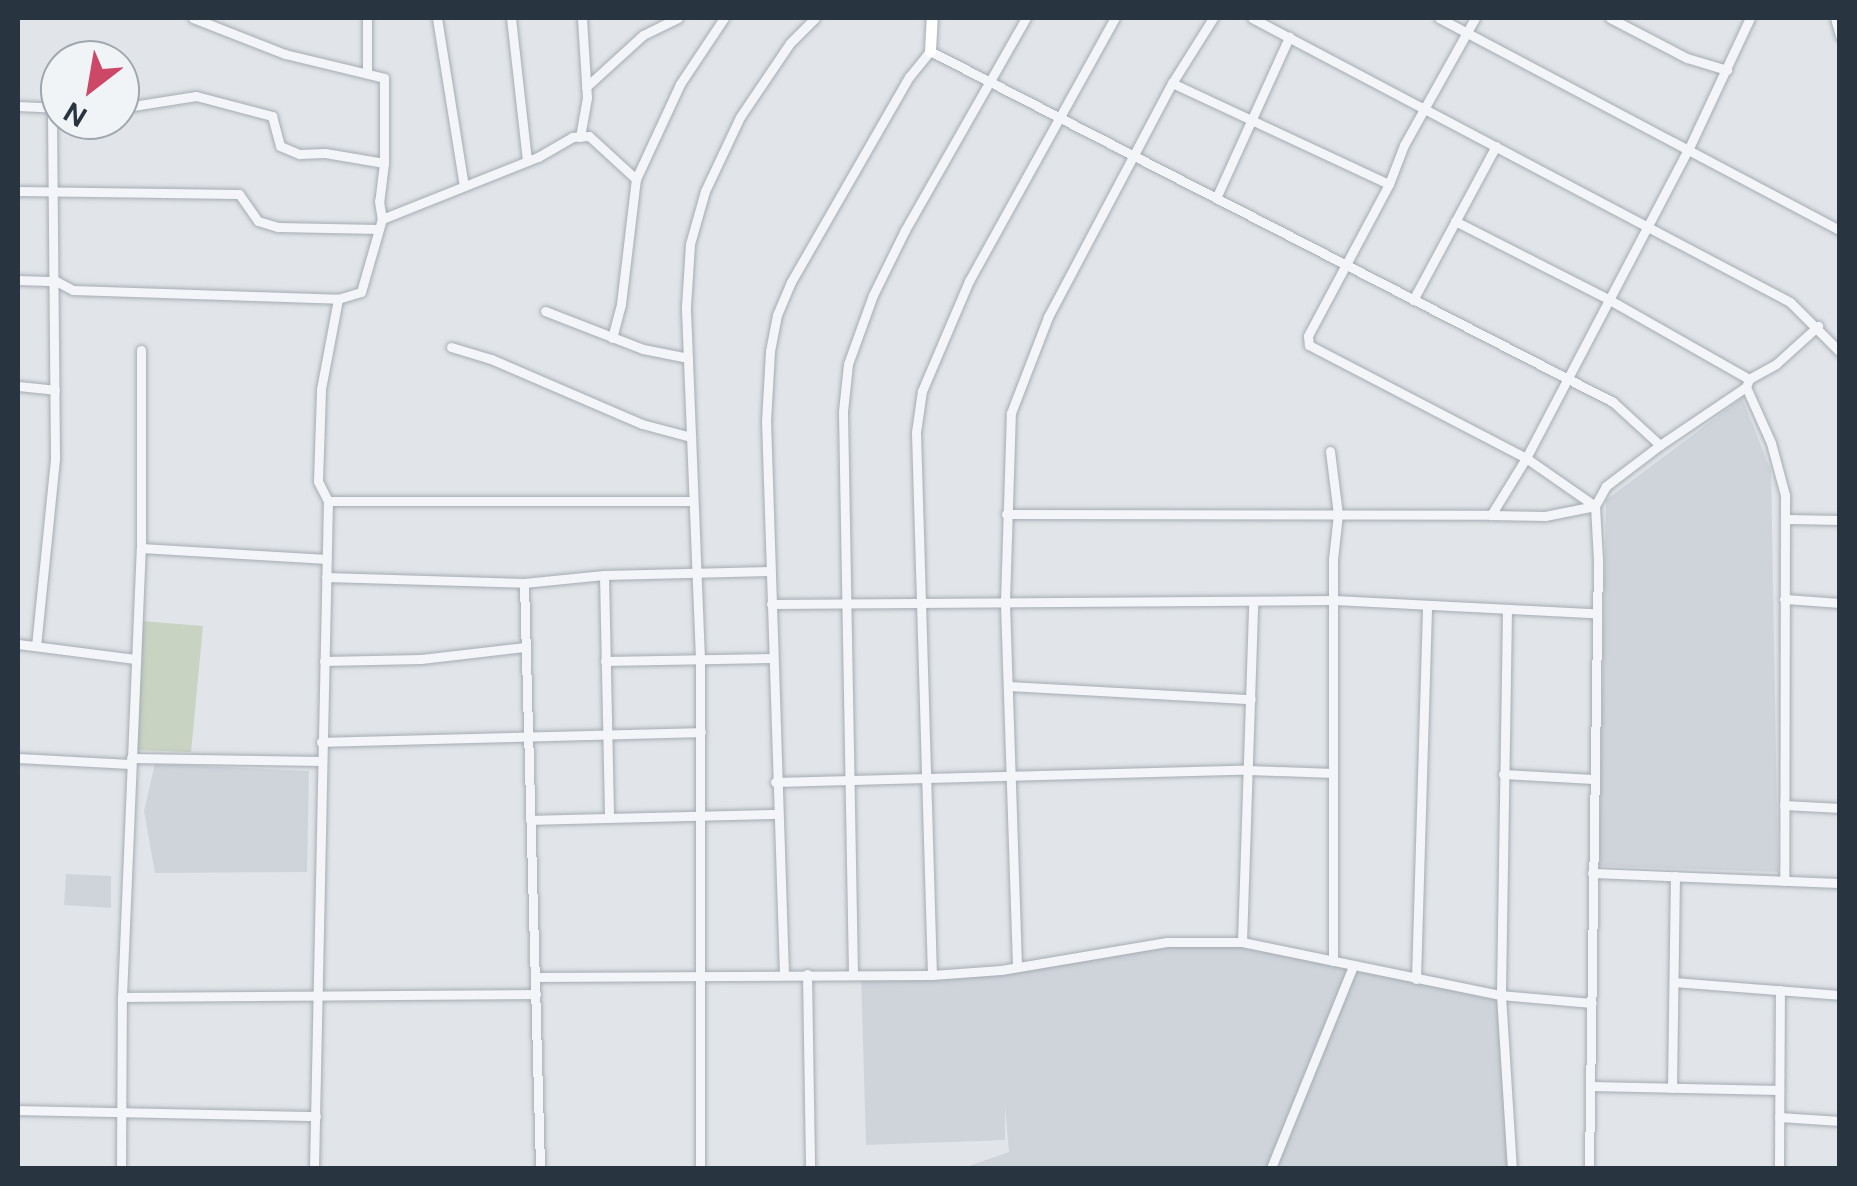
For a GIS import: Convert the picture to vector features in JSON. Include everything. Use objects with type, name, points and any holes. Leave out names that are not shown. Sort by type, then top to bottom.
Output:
[{"type":"street","points":[[18,280],[56,281],[73,290],[338,299],[361,292],[380,224],[384,78],[285,54],[193,18]]},
{"type":"street","points":[[367,18],[367,72]]},
{"type":"street","points":[[437,18],[464,186]]},
{"type":"street","points":[[511,18],[527,162]]},
{"type":"street","points":[[580,137],[586,87],[582,18]]},
{"type":"street","points":[[586,87],[643,35],[678,18]]},
{"type":"street","points":[[612,338],[621,304],[636,179],[680,84],[724,18]]},
{"type":"street","points":[[700,1168],[701,732],[688,358],[690,244],[705,191],[748,105],[790,44],[815,18]]},
{"type":"street","points":[[784,974],[766,421],[770,351],[777,315],[791,282],[909,77],[930,51],[932,18]]},
{"type":"street","points":[[853,974],[843,410],[848,364],[873,295],[904,230],[1026,18]]},
{"type":"street","points":[[932,975],[916,432],[922,390],[969,282],[1115,18]]},
{"type":"street","points":[[1017,966],[1005,601],[1011,412],[1033,350],[1172,83],[1213,18]]},
{"type":"street","points":[[1252,18],[1790,302],[1840,352]]},
{"type":"street","points":[[1439,18],[1840,230]]},
{"type":"street","points":[[1476,18],[1424,108],[1389,184],[1308,336],[1309,345],[1526,458],[1595,506]]},
{"type":"street","points":[[1610,18],[1687,58],[1727,70]]},
{"type":"street","points":[[1491,515],[1526,458],[1689,148],[1750,18]]},
{"type":"street","points":[[1835,18],[1840,36]]},
{"type":"street","points":[[1216,196],[1289,37]]},
{"type":"street","points":[[930,51],[1614,402],[1660,445]]},
{"type":"street","points":[[1172,83],[1389,184]]},
{"type":"street","points":[[140,105],[196,96],[272,116],[280,146],[298,154],[326,153],[384,163]]},
{"type":"street","points":[[18,191],[239,194],[258,221],[278,227],[380,224],[589,136],[636,179]]},
{"type":"street","points":[[36,646],[55,458],[55,140]]},
{"type":"street","points":[[1413,300],[1496,146]]},
{"type":"street","points":[[1455,222],[1608,299],[1747,383],[1776,458],[1787,519],[1784,881]]},
{"type":"street","points":[[314,1168],[328,502],[318,482],[320,389],[338,299]]},
{"type":"street","points":[[544,311],[612,338],[688,358]]},
{"type":"street","points":[[1588,1168],[1595,506],[1606,486],[1776,364],[1818,326]]},
{"type":"street","points":[[451,348],[491,359],[642,424],[691,437]]},
{"type":"street","points":[[120,1168],[122,997],[141,548],[141,350]]},
{"type":"street","points":[[18,386],[54,390]]},
{"type":"street","points":[[1330,451],[1338,514],[1334,600],[1333,961]]},
{"type":"street","points":[[328,502],[693,501]]},
{"type":"street","points":[[1006,514],[1546,516],[1595,506]]},
{"type":"street","points":[[1787,519],[1840,520]]},
{"type":"street","points":[[141,548],[326,560]]},
{"type":"street","points":[[326,578],[524,582],[604,575],[770,570]]},
{"type":"street","points":[[604,575],[609,818]]},
{"type":"street","points":[[524,582],[540,1168]]},
{"type":"street","points":[[1784,599],[1840,603]]},
{"type":"street","points":[[771,604],[1253,604],[1334,600],[1427,608],[1594,613]]},
{"type":"street","points":[[1242,942],[1253,604]]},
{"type":"street","points":[[1416,978],[1427,608]]},
{"type":"street","points":[[1507,610],[1501,995],[1512,1168]]},
{"type":"street","points":[[18,644],[135,659]]},
{"type":"street","points":[[324,661],[421,658],[525,647]]},
{"type":"street","points":[[605,661],[772,658]]},
{"type":"street","points":[[1008,686],[1251,699]]},
{"type":"street","points":[[322,742],[701,732]]},
{"type":"street","points":[[18,758],[321,760]]},
{"type":"street","points":[[775,782],[1249,770],[1333,773]]},
{"type":"street","points":[[1504,774],[1593,778]]},
{"type":"street","points":[[1784,805],[1840,808]]},
{"type":"street","points":[[530,820],[777,814]]},
{"type":"street","points":[[1592,873],[1840,883]]},
{"type":"street","points":[[1672,1088],[1675,876]]},
{"type":"street","points":[[536,977],[932,975],[1168,942],[1242,942],[1501,995],[1592,1003]]},
{"type":"street","points":[[1271,1168],[1353,966]]},
{"type":"street","points":[[807,974],[810,1168]]},
{"type":"street","points":[[1675,982],[1840,995]]},
{"type":"street","points":[[1778,1168],[1780,990]]},
{"type":"street","points":[[122,997],[536,994]]},
{"type":"street","points":[[1591,1086],[1779,1090]]},
{"type":"street","points":[[18,1110],[316,1116]]},
{"type":"street","points":[[1779,1118],[1840,1121]]},
{"type":"shaded area","points":[[1742,398],[1771,471],[1778,872],[1599,866],[1606,500]]},
{"type":"shaded area","points":[[155,764],[309,771],[307,872],[155,873],[144,811]]},
{"type":"shaded area","points":[[66,874],[111,876],[111,908],[64,905]]},
{"type":"shaded area","points":[[1168,942],[1242,942],[1502,996],[1513,1168],[963,1168],[1009,1152],[1005,1106],[1005,1140],[866,1145],[861,974],[1000,970]]},
{"type":"green space","points":[[142,621],[203,626],[191,752],[137,750]]}]
